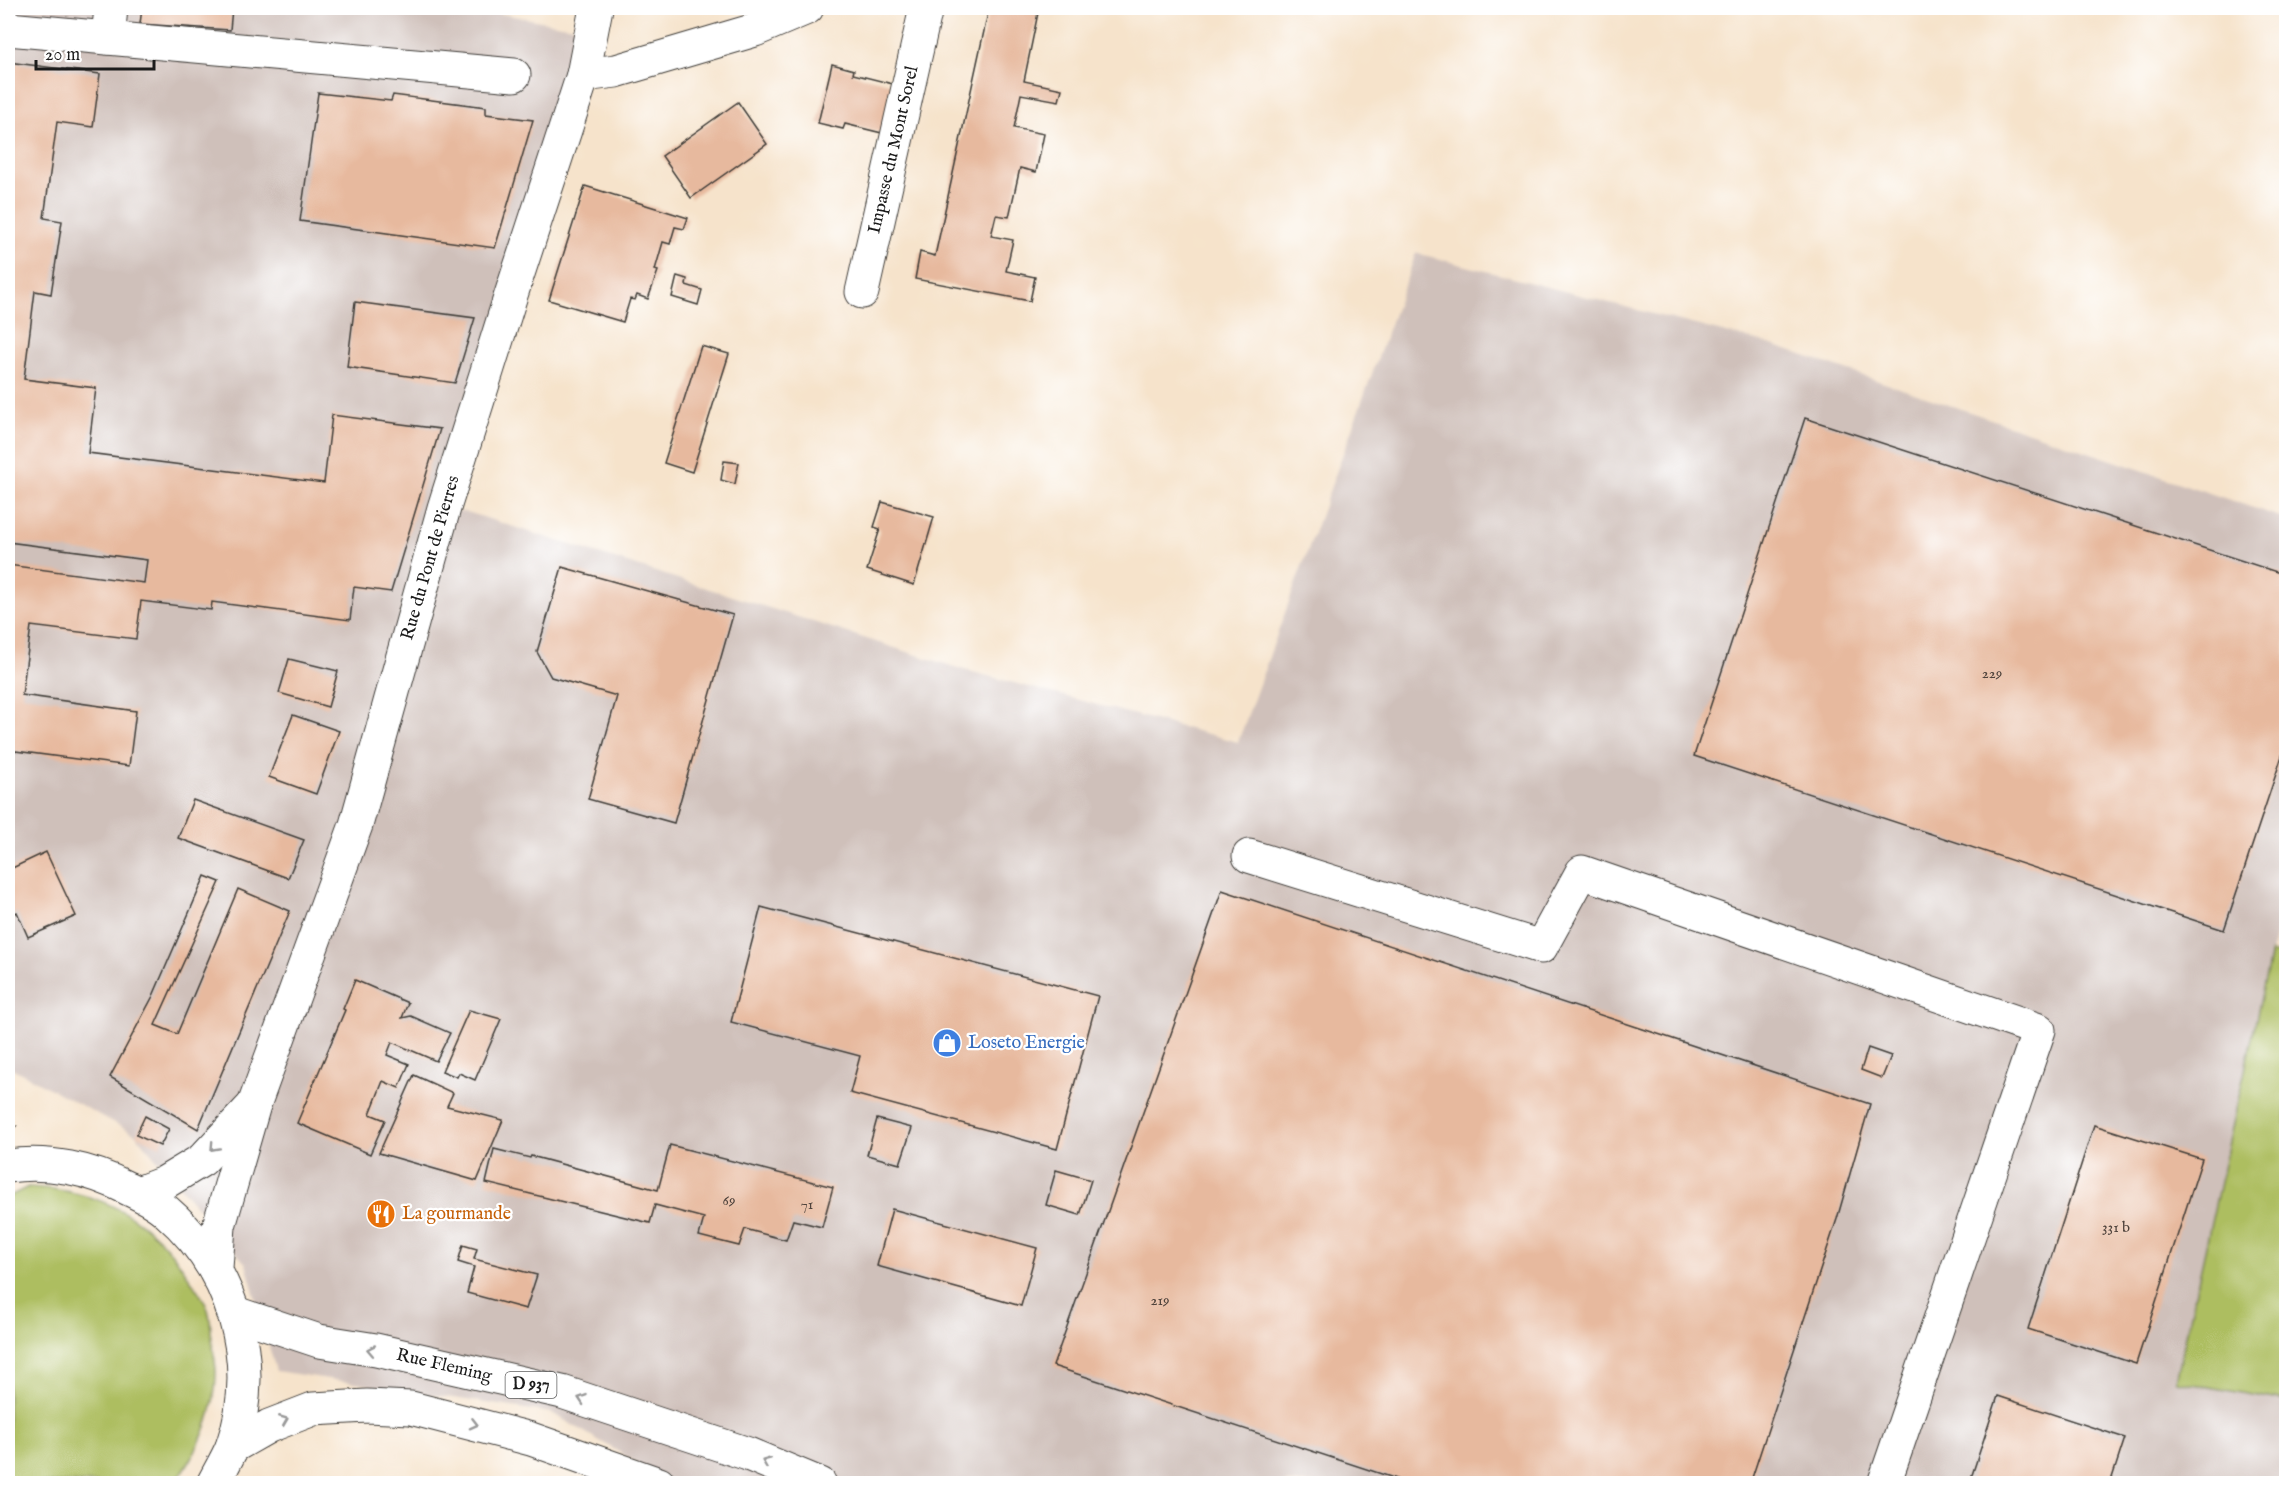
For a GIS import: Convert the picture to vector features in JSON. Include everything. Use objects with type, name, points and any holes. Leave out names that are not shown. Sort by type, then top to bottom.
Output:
[{"type":"street","name":"Rue du Pont de Pierres","points":[[216,1268],[219,1226],[254,1105],[356,825],[448,497],[520,265],[583,75],[596,8]]},
{"type":"street","points":[[583,75],[626,68],[754,30],[807,8]]},
{"type":"street","name":"Impasse du Mont Sorel","points":[[862,292],[926,8]]},
{"type":"street","points":[[8,29],[109,23],[514,75]]},
{"type":"street","points":[[1249,856],[1541,947],[1582,872],[2039,1030],[1884,1484]]},
{"type":"street","name":"Rue du Pont de Pierres","points":[[138,1193],[164,1183],[202,1160],[254,1105]]},
{"type":"street","points":[[14,1151],[106,1177],[138,1193],[165,1209],[193,1237],[216,1268],[235,1313],[243,1369],[242,1403],[232,1447],[213,1484]]},
{"type":"street","name":"Rue Fleming","points":[[235,1313],[320,1341],[376,1350],[562,1392],[748,1454],[820,1484]]},
{"type":"street","points":[[232,1447],[269,1426],[313,1409],[367,1406],[411,1408],[531,1439],[659,1484]]},
{"type":"path","points":[[8,1117],[14,1151]]},
{"type":"shaded area","points":[[8,8],[471,8],[567,26],[592,27],[445,508],[470,513],[961,669],[1238,742],[1416,253],[1769,344],[2286,519],[2286,888],[2176,1381],[2286,1401],[2286,1483],[672,1483],[552,1413],[276,1371],[246,1264],[135,1134],[8,1066]]},
{"type":"green space","points":[[2271,952],[2286,956],[2286,1401],[2176,1381]]},
{"type":"green space","points":[[28,1187],[54,1189],[101,1201],[141,1223],[175,1257],[205,1303],[210,1318],[216,1385],[205,1430],[192,1458],[175,1483],[8,1483],[8,1197]]},
{"type":"building","points":[[142,8],[232,8],[230,30],[140,24]]},
{"type":"building","points":[[989,8],[1039,8],[1024,81],[1062,89],[1059,101],[1021,94],[1014,128],[1044,134],[1036,172],[1020,168],[1009,217],[996,215],[991,236],[1013,240],[1006,271],[1035,277],[1030,301],[915,279],[920,252],[935,256]]},
{"type":"building","points":[[8,62],[100,74],[93,127],[57,122],[44,218],[62,221],[51,294],[35,291],[24,379],[96,388],[88,453],[324,483],[332,415],[440,429],[391,592],[354,587],[350,620],[212,602],[211,610],[141,601],[136,639],[31,626],[22,695],[136,711],[129,766],[8,750],[8,565],[144,583],[147,560],[8,542],[12,500],[8,499]]},
{"type":"building","points":[[832,64],[854,70],[853,74],[893,84],[882,133],[845,124],[843,129],[818,123]]},
{"type":"building","points":[[318,93],[391,101],[393,95],[486,107],[486,114],[533,120],[495,248],[300,221]]},
{"type":"building","points":[[738,102],[767,144],[691,198],[662,156]]},
{"type":"building","points":[[585,186],[688,218],[684,229],[675,227],[670,244],[663,242],[655,270],[658,271],[648,299],[637,295],[635,300],[630,299],[623,322],[549,300]]},
{"type":"building","points":[[677,276],[687,279],[686,285],[702,290],[698,305],[672,297]]},
{"type":"building","points":[[355,302],[475,318],[455,383],[347,367]]},
{"type":"building","points":[[701,346],[729,354],[692,472],[664,463]]},
{"type":"building","points":[[1805,418],[2286,575],[2286,744],[2224,930],[1694,756]]},
{"type":"building","points":[[724,461],[739,463],[735,484],[721,480]]},
{"type":"building","points":[[882,502],[934,517],[914,585],[867,570],[880,529],[874,527]]},
{"type":"building","points":[[562,567],[733,615],[674,823],[588,799],[617,696],[551,677],[537,652]]},
{"type":"building","points":[[289,659],[338,671],[328,707],[279,693]]},
{"type":"building","points":[[293,715],[339,731],[316,794],[269,777]]},
{"type":"building","points":[[193,800],[304,840],[288,878],[178,838]]},
{"type":"building","points":[[46,852],[76,916],[28,937],[17,912],[10,916],[8,911],[8,870]]},
{"type":"building","points":[[205,876],[220,882],[155,1025],[177,1034],[238,889],[290,911],[198,1129],[110,1077],[153,996]]},
{"type":"building","points":[[1222,890],[1870,1104],[1837,1219],[1750,1484],[1412,1484],[1053,1366]]},
{"type":"building","name":"Loseto Energie","points":[[761,907],[1098,996],[1057,1149],[850,1093],[860,1056],[731,1022]]},
{"type":"building","points":[[355,980],[408,1003],[402,1018],[411,1016],[450,1033],[436,1061],[392,1042],[387,1055],[409,1064],[399,1088],[383,1081],[370,1114],[385,1120],[370,1154],[297,1123],[345,1010],[343,1009]]},
{"type":"building","points":[[469,1010],[501,1019],[475,1080],[459,1073],[457,1077],[442,1071]]},
{"type":"building","points":[[1868,1048],[1891,1056],[1882,1078],[1861,1070]]},
{"type":"building","points":[[414,1075],[453,1093],[447,1106],[503,1120],[477,1181],[379,1153]]},
{"type":"building","points":[[145,1116],[169,1129],[160,1146],[136,1135]]},
{"type":"building","points":[[877,1119],[912,1128],[900,1164],[867,1155]]},
{"type":"building","points":[[2094,1125],[2202,1159],[2136,1364],[2028,1329]]},
{"type":"building","points":[[670,1145],[833,1187],[822,1227],[793,1220],[786,1240],[745,1229],[739,1246],[699,1236],[704,1218],[655,1205],[650,1223],[486,1183],[494,1149],[530,1158],[531,1156],[658,1190]]},
{"type":"building","points":[[1056,1170],[1091,1180],[1080,1215],[1046,1205]]},
{"type":"building","points":[[892,1209],[1037,1248],[1021,1306],[877,1266]]},
{"type":"building","points":[[463,1245],[477,1249],[474,1259],[537,1275],[526,1309],[467,1293],[474,1267],[458,1262]]},
{"type":"building","points":[[1998,1396],[2125,1438],[2110,1484],[1969,1484]]},
{"type":"place","name":"Loseto Energie","points":[[947,1043]]},
{"type":"place","name":"La gourmande","points":[[381,1214]]}]
